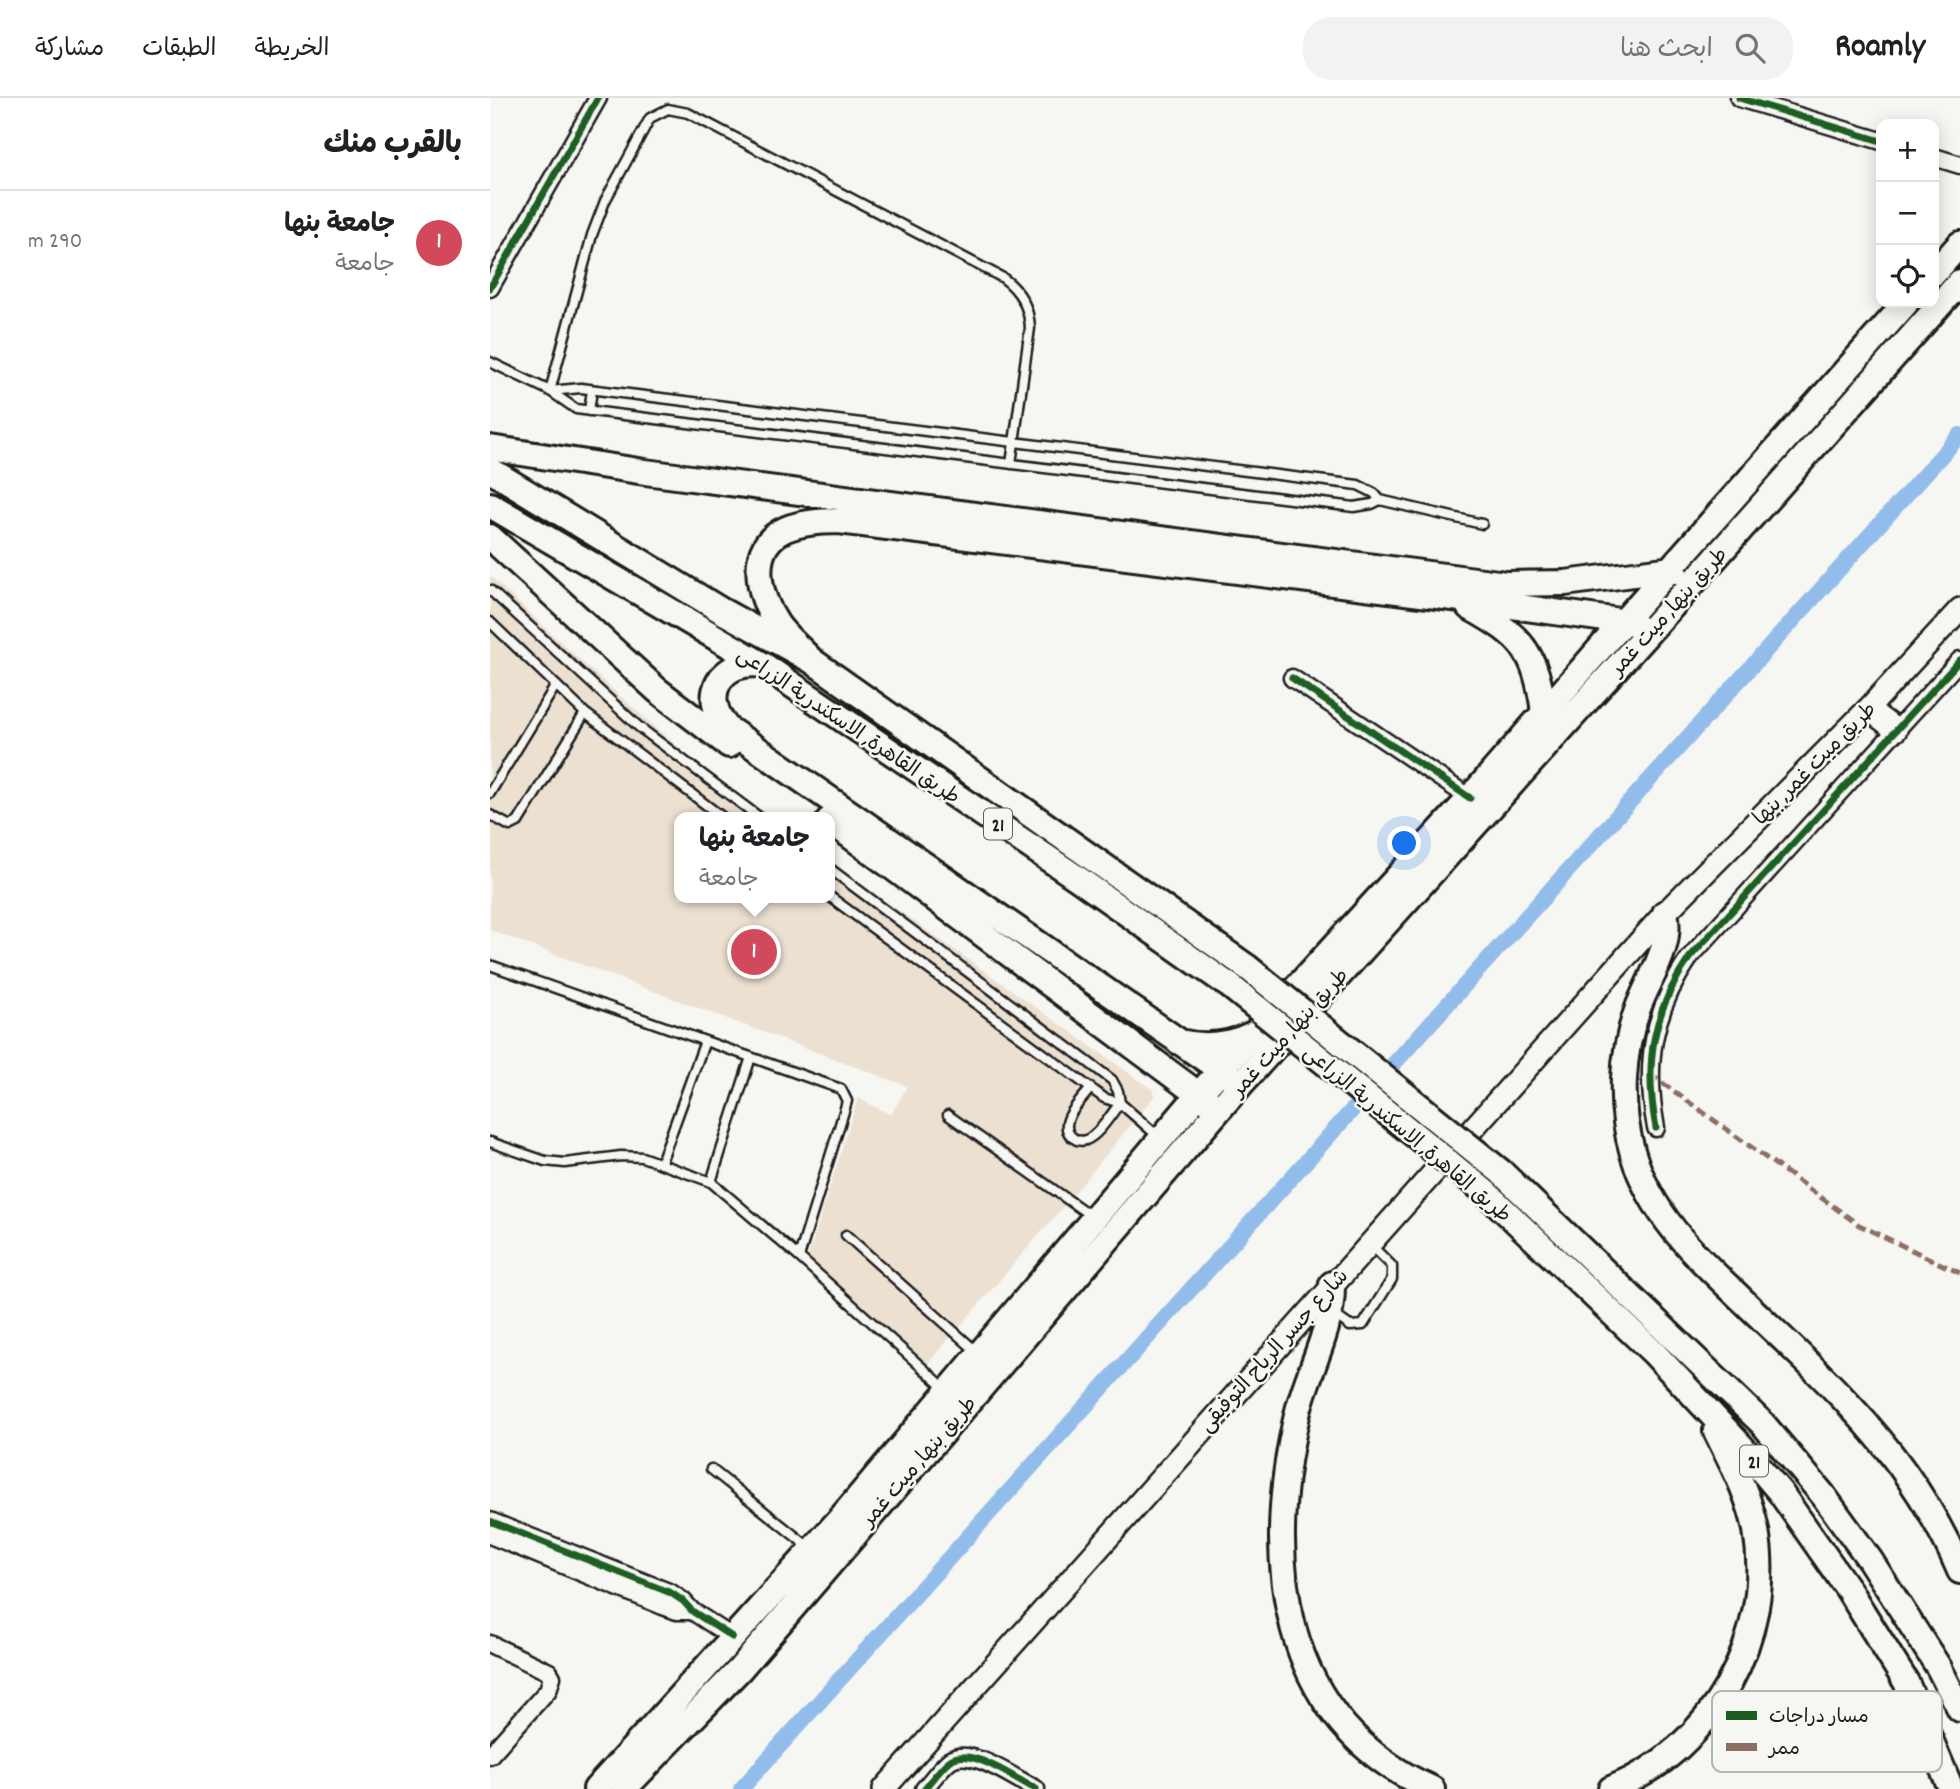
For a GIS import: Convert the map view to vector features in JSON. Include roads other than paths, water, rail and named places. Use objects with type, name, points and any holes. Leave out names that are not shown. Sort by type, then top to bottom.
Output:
[{"type":"highway","points":[[1939,267],[1960,244]]},
{"type":"highway","name":"طريق بنها, ميت غمر","points":[[624,1789],[740,1669],[1241,1084],[1655,626],[1960,282]]},
{"type":"highway","name":"طريق بنها, ميت غمر","points":[[596,1789],[949,1391],[1199,1094],[1470,798],[1901,308]]},
{"type":"highway","points":[[1878,334],[1899,352]]},
{"type":"highway","points":[[490,448],[645,472],[1506,584],[1565,583],[1672,569],[1693,583]]},
{"type":"highway","name":"طريق القاهرة, الاسكندرية الزراعى","points":[[490,470],[722,611],[811,660],[1247,967],[1501,1171],[1772,1434],[1823,1495],[1870,1560],[1932,1657],[1960,1709]]},
{"type":"highway","name":"طريق القاهرة, الاسكندرية الزراعى","points":[[490,505],[763,665],[1077,877],[1230,986],[1483,1190],[1654,1353],[1780,1492],[1849,1590],[1910,1691]]},
{"type":"highway","points":[[811,660],[779,626],[765,603],[759,573],[760,558],[769,542],[784,530],[815,521],[839,521],[1655,626]]},
{"type":"highway","points":[[490,537],[657,690],[820,812]]},
{"type":"highway","points":[[1453,598],[1497,622],[1524,647],[1539,680],[1544,712]]},
{"type":"highway","points":[[763,665],[740,665],[730,669],[722,677],[714,698],[715,709],[719,720],[727,729],[1175,1041],[1241,1084]]},
{"type":"highway","points":[[835,823],[1219,1110]]},
{"type":"highway","points":[[1665,913],[1666,941],[1634,1019],[1625,1068],[1624,1098],[1628,1130],[1640,1174],[1660,1213],[1688,1248],[1851,1407],[1877,1436],[1922,1500],[1960,1571]]},
{"type":"highway","points":[[1175,1041],[1192,1045],[1225,1044],[1256,1032]]},
{"type":"highway","points":[[1326,1299],[1288,1461],[1283,1524],[1288,1610],[1300,1653],[1331,1711],[1378,1759],[1432,1789]]},
{"type":"highway","points":[[1701,1403],[1745,1488],[1758,1554],[1758,1588],[1753,1620],[1748,1640],[1724,1691]]},
{"type":"highway","points":[[1611,1789],[1660,1762],[1695,1731],[1712,1709]]},
{"type":"highway","name":"طريق القاهرة, الاسكندرية الزراعى","points":[[1942,1768],[1951,1789]]},
{"type":"main road","name":"طريق ميت غمر, بنها","points":[[1665,913],[1868,709],[1960,610]]},
{"type":"main road","points":[[1868,709],[1896,730]]},
{"type":"main road","name":"شارع جسر الرياح التوفيقى","points":[[884,1789],[1326,1299],[1368,1244],[1665,913]]},
{"type":"street","points":[[490,288],[598,98]]},
{"type":"street","points":[[1738,98],[1876,139]]},
{"type":"street","points":[[1939,159],[1960,165]]},
{"type":"street","points":[[1656,1128],[1651,1101],[1652,1047],[1664,1003],[1680,971],[1960,660]]},
{"type":"street","points":[[1292,678],[1470,798]]},
{"type":"street","points":[[490,1521],[671,1593],[692,1611],[732,1637]]},
{"type":"street","points":[[490,1535],[663,1606],[677,1611],[692,1611]]},
{"type":"street","points":[[490,1644],[548,1672],[552,1677],[548,1690],[490,1755]]},
{"type":"street","points":[[924,1789],[955,1758],[973,1756],[1036,1789]]},
{"type":"lane","points":[[550,391],[599,214],[645,123],[661,111],[675,109],[688,113],[1011,284],[1027,308],[1030,328],[1011,464]]},
{"type":"lane","points":[[490,362],[550,391],[576,409],[1354,507],[1380,500]]},
{"type":"lane","points":[[550,391],[571,388],[592,390],[1358,485],[1374,493],[1380,500],[1482,524]]},
{"type":"lane","points":[[589,411],[592,390]]},
{"type":"lane","points":[[490,590],[614,706],[674,755],[752,812]]},
{"type":"lane","points":[[490,622],[585,713],[715,812]]},
{"type":"lane","points":[[490,793],[556,685]]},
{"type":"lane","points":[[490,815],[510,826],[519,822],[585,713]]},
{"type":"lane","points":[[835,872],[1112,1080],[1120,1103]]},
{"type":"lane","points":[[835,900],[1090,1089],[1104,1098],[1120,1103],[1180,1156]]},
{"type":"lane","points":[[490,965],[841,1089],[847,1101],[799,1257]]},
{"type":"lane","points":[[661,1162],[705,1041]]},
{"type":"lane","points":[[711,1182],[751,1057]]},
{"type":"lane","points":[[1090,1089],[1066,1125],[1073,1138],[1080,1141],[1088,1139],[1120,1103]]},
{"type":"lane","points":[[948,1115],[1095,1219]]},
{"type":"lane","points":[[490,1142],[526,1156],[565,1163],[621,1156],[642,1157],[711,1182],[949,1391]]},
{"type":"lane","points":[[846,1235],[980,1355]]},
{"type":"lane","points":[[1326,1299],[1350,1326],[1363,1325],[1392,1279],[1392,1266],[1368,1244]]},
{"type":"lane","points":[[710,1469],[811,1549]]},
{"type":"waterway","points":[[741,1789],[1960,435]]},
{"type":"place","name":"جامعة بنها","points":[[754,952]]}]
